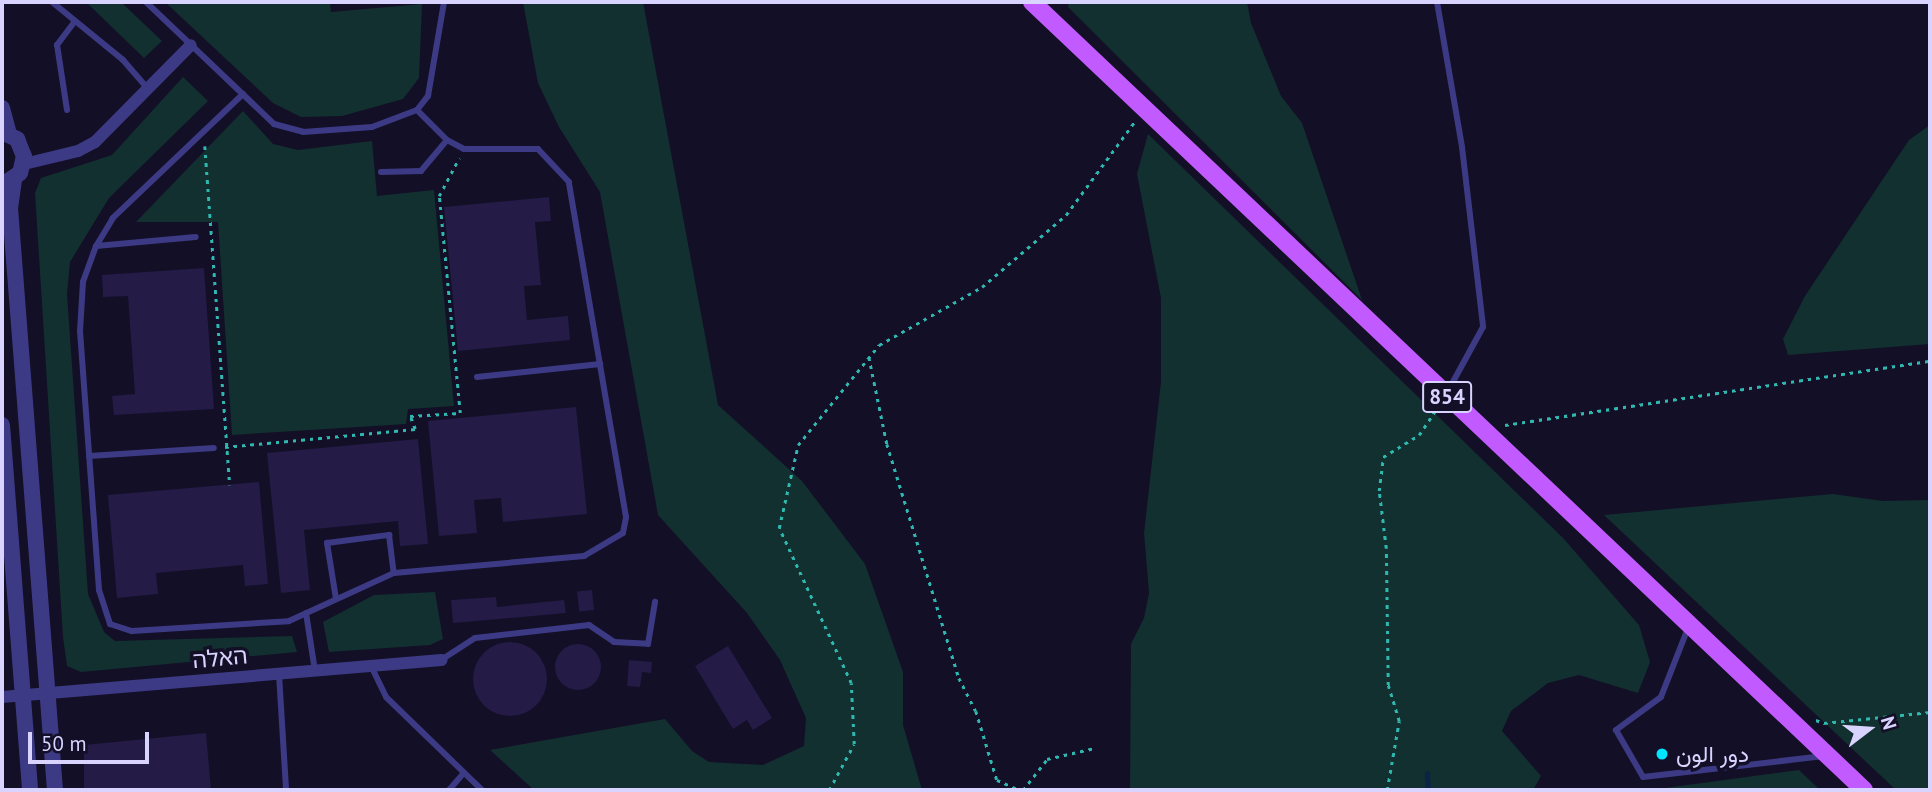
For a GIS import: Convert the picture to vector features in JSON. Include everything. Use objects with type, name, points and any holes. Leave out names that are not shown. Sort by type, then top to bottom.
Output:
[{"type":"main road","name":"854","points":[[1032,2],[1864,790]]},
{"type":"street","points":[[55,790],[8,182],[24,164],[78,151],[95,142],[191,45]]},
{"type":"street","points":[[2,108],[5,133],[22,147],[24,164]]},
{"type":"street","points":[[2,425],[30,790]]},
{"type":"street","name":"האלה","points":[[2,697],[441,660]]},
{"type":"lane","points":[[52,2],[123,60],[148,90]]},
{"type":"lane","points":[[146,2],[281,129],[303,132],[372,127],[416,110],[428,96],[444,2]]},
{"type":"lane","points":[[1437,2],[1462,146],[1483,327],[1446,396]]},
{"type":"lane","points":[[67,110],[57,45],[75,21]]},
{"type":"lane","points":[[243,94],[122,208],[96,246],[83,282],[80,331],[99,590],[110,624],[132,631],[289,621],[394,573],[584,556],[623,533],[626,517],[569,182],[538,149],[464,149],[447,140],[416,110]]},
{"type":"lane","points":[[381,172],[421,171],[447,140]]},
{"type":"lane","points":[[96,246],[197,237]]},
{"type":"lane","points":[[477,377],[600,364]]},
{"type":"lane","points":[[89,456],[214,448]]},
{"type":"lane","points":[[336,599],[327,543],[389,535],[394,573]]},
{"type":"lane","points":[[441,660],[475,638],[589,625],[614,642],[648,644],[655,602]]},
{"type":"lane","points":[[306,613],[315,671]]},
{"type":"lane","points":[[1689,626],[1661,697],[1616,730],[1643,777],[1825,755]]},
{"type":"lane","points":[[371,666],[386,697],[482,790]]},
{"type":"lane","points":[[279,674],[286,790]]},
{"type":"lane","points":[[449,790],[464,773]]},
{"type":"path","points":[[829,790],[854,744],[851,683],[779,528],[798,445],[879,345],[982,287],[1066,215],[1143,109]]},
{"type":"path","points":[[203,131],[230,485]]},
{"type":"path","points":[[214,448],[415,429],[410,416],[460,413],[439,196],[464,149]]},
{"type":"path","points":[[869,357],[887,444],[959,678],[976,711],[997,780],[1021,790],[1047,759],[1095,748]]},
{"type":"path","points":[[1481,429],[1930,362]]},
{"type":"path","points":[[1387,790],[1399,721],[1388,685],[1386,548],[1379,491],[1382,457],[1419,435],[1446,396]]},
{"type":"path","points":[[1784,717],[1793,713],[1824,723],[1930,712]]},
{"type":"green space","points":[[86,2],[121,2],[162,41],[144,58]]},
{"type":"green space","points":[[165,2],[330,2],[331,12],[422,4],[419,78],[403,99],[342,116],[301,117],[273,103]]},
{"type":"green space","points":[[523,2],[643,2],[718,405],[802,481],[865,564],[903,672],[903,725],[922,790],[534,790],[490,750],[665,719],[692,751],[709,762],[763,765],[804,746],[806,718],[780,660],[747,613],[658,515],[600,192],[559,127],[538,83]]},
{"type":"green space","points":[[1069,2],[1247,2],[1251,23],[1281,96],[1302,123],[1362,300],[1068,7]]},
{"type":"green space","points":[[183,77],[208,101],[109,198],[70,262],[67,294],[88,594],[104,632],[115,641],[292,636],[297,652],[81,672],[67,666],[63,637],[35,193],[41,178],[112,155]]},
{"type":"green space","points":[[243,111],[273,144],[298,150],[372,141],[377,196],[434,190],[454,406],[408,409],[406,424],[232,435],[218,222],[136,222]]},
{"type":"green space","points":[[1930,125],[1930,344],[1788,355],[1783,339],[1805,296],[1909,140]]},
{"type":"green space","points":[[1148,134],[1563,538],[1639,625],[1650,662],[1638,693],[1579,675],[1548,683],[1511,711],[1502,731],[1541,776],[1533,790],[1130,790],[1131,644],[1144,618],[1149,593],[1144,533],[1161,382],[1161,298],[1137,174]]},
{"type":"green space","points":[[1833,494],[1883,501],[1930,500],[1930,790],[1896,790],[1604,515]]},
{"type":"green space","points":[[435,592],[443,639],[430,645],[329,652],[323,622],[374,595]]},
{"type":"green space","points":[[1799,770],[1820,790],[1650,790]]},
{"type":"building","points":[[549,197],[551,221],[535,222],[541,285],[524,286],[527,320],[568,316],[570,340],[458,351],[444,207]]},
{"type":"building","points":[[204,268],[214,409],[114,415],[112,396],[135,394],[128,296],[103,297],[102,275]]},
{"type":"building","points":[[576,407],[587,514],[503,522],[501,498],[474,500],[477,533],[439,536],[428,421]]},
{"type":"building","points":[[418,439],[428,544],[400,546],[398,521],[304,530],[310,590],[281,593],[267,453]]},
{"type":"building","points":[[259,482],[268,584],[245,586],[243,565],[156,573],[158,594],[117,598],[108,495]]},
{"type":"building","points":[[592,590],[594,610],[579,611],[577,592]]},
{"type":"building","points":[[496,597],[497,607],[564,600],[566,613],[453,623],[451,600]]},
{"type":"building","points":[[510,642],[524,645],[536,653],[544,665],[547,679],[544,693],[536,705],[524,713],[510,716],[496,713],[484,705],[476,693],[473,679],[476,665],[484,653],[496,645]]},
{"type":"building","points":[[578,644],[594,651],[601,667],[594,683],[578,690],[562,683],[555,667],[562,651]]},
{"type":"building","points":[[728,646],[772,718],[753,730],[747,720],[733,729],[695,666]]},
{"type":"building","points":[[629,660],[652,662],[651,673],[642,672],[640,687],[627,686]]},
{"type":"building","points":[[206,733],[211,790],[84,790],[84,745]]},
{"type":"waterway","points":[[1427,773],[1428,790]]},
{"type":"place","name":"دور الون","points":[[1662,754]]}]
